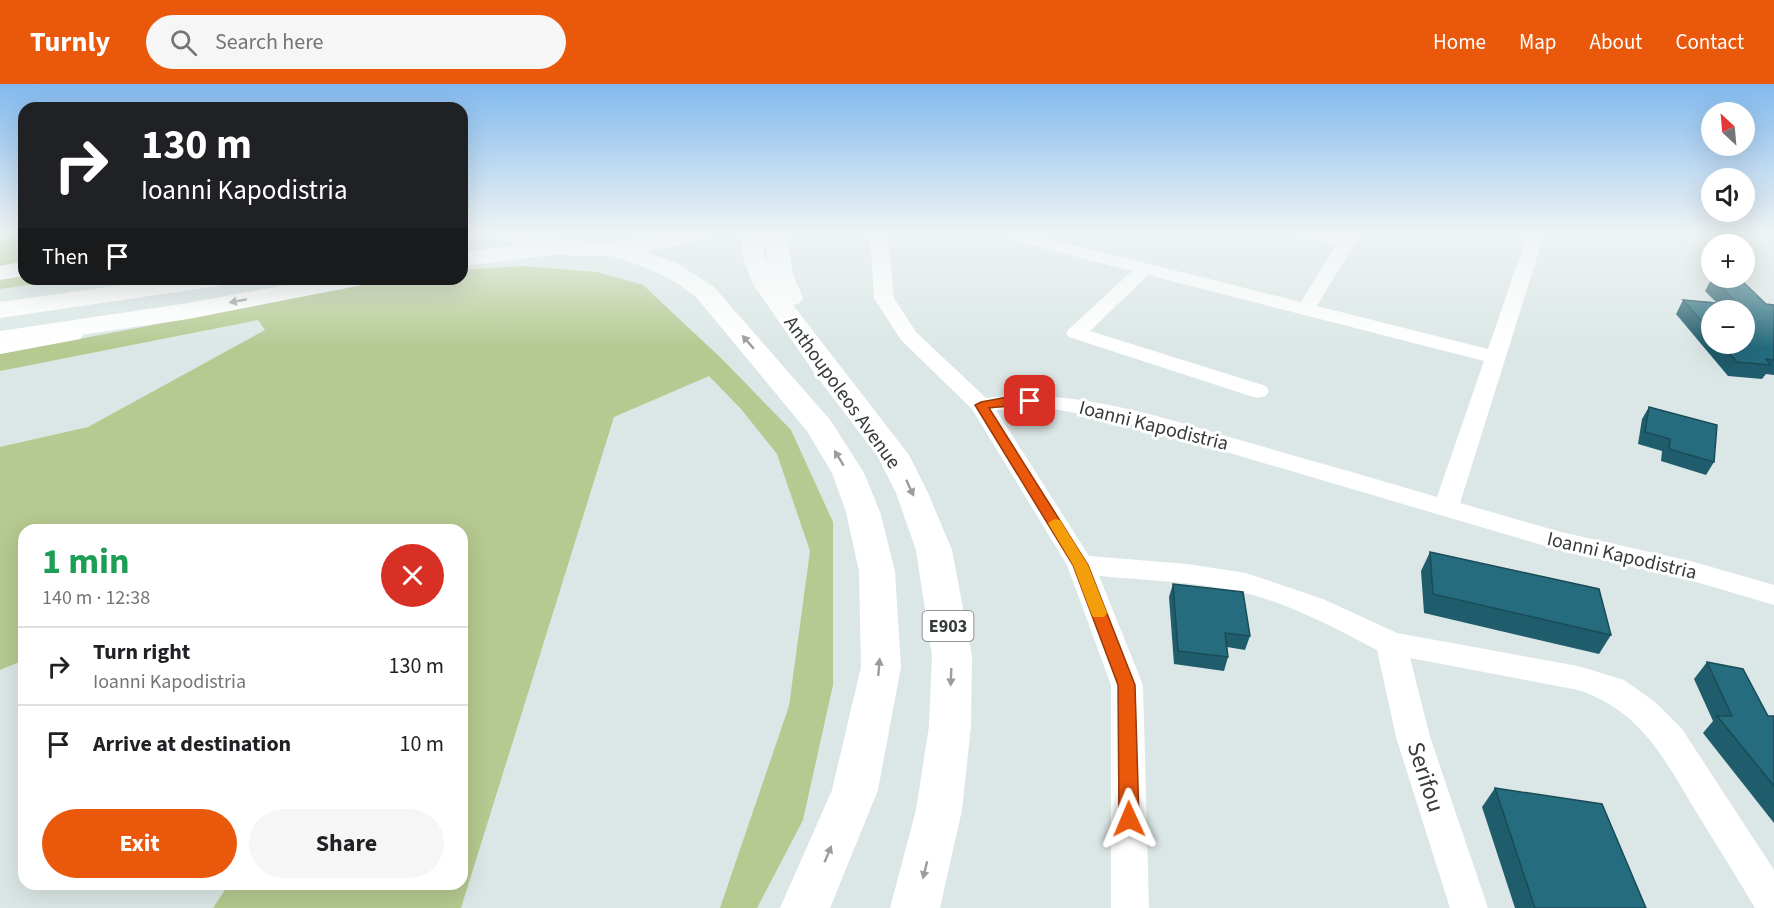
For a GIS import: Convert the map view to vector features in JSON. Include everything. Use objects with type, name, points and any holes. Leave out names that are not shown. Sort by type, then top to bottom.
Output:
[{"type":"main road","points":[[0,273],[15,270]]},
{"type":"main road","name":"Anthoupoleos Avenue","points":[[675,270],[705,292],[820,428],[848,473],[863,513],[877,571],[880,667],[855,790],[805,908]]},
{"type":"main road","name":"Anthoupoleos Avenue","points":[[759,270],[765,285],[828,372],[893,455],[912,493],[934,550],[944,593],[952,656],[950,726],[939,810],[915,908]]},
{"type":"main road","points":[[780,270],[801,321],[828,372]]},
{"type":"main road","points":[[0,296],[75,285]]},
{"type":"main road","points":[[0,310],[176,285]]},
{"type":"main road","points":[[0,339],[188,311],[325,285]]},
{"type":"street","points":[[881,270],[884,298],[908,336],[981,405],[1081,565],[1127,685],[1130,908]]},
{"type":"street","points":[[1142,270],[1076,333],[1258,391]]},
{"type":"street","points":[[1150,270],[1495,357]]},
{"type":"street","points":[[1306,309],[1330,270]]},
{"type":"street","points":[[1446,507],[1524,270]]},
{"type":"street","points":[[0,348],[188,311]]},
{"type":"street","name":"Ioanni Kapodistria","points":[[981,405],[1013,400],[1064,403],[1106,411],[1559,541],[1695,572],[1774,595]]},
{"type":"street","points":[[1081,565],[1187,574],[1246,583],[1313,606],[1391,643],[1578,678],[1613,689],[1644,711],[1670,739],[1774,904]]},
{"type":"street","name":"Serifou","points":[[1391,643],[1413,737],[1469,908]]},
{"type":"green space","points":[[468,270],[597,272],[643,285],[723,360],[791,430],[833,522],[833,685],[803,820],[757,908],[720,908],[789,706],[810,551],[777,454],[741,409],[709,376],[614,417],[468,886],[468,524],[18,524],[18,662],[0,670],[0,447],[88,427],[265,330],[258,320],[0,371],[0,354],[363,285],[468,285]]},
{"type":"green space","points":[[18,274],[18,285],[27,285],[0,289],[0,277]]},
{"type":"green space","points":[[225,890],[467,890],[461,908],[213,908]]},
{"type":"building","points":[[1722,288],[1749,288],[1766,304],[1774,305],[1774,360],[1766,359],[1771,365],[1737,362],[1730,354],[1755,354],[1755,300],[1734,300]]},
{"type":"building","points":[[1683,300],[1701,302],[1701,320]]},
{"type":"building","points":[[1649,407],[1717,425],[1714,462],[1669,449],[1670,439],[1645,432]]},
{"type":"building","points":[[1430,552],[1599,589],[1611,635],[1433,594]]},
{"type":"building","points":[[1173,584],[1243,592],[1250,636],[1225,633],[1228,657],[1178,651]]},
{"type":"building","points":[[1707,662],[1743,669],[1768,716],[1774,716],[1774,786],[1717,716],[1732,716]]},
{"type":"building","points":[[1495,788],[1602,804],[1646,908],[1535,908]]},
{"type":"slow traffic","points":[[1055,523],[1081,565],[1099,613]]},
{"type":"route","points":[[1030,401],[1013,400],[981,405],[1081,565],[1127,685],[1129,819]]}]
